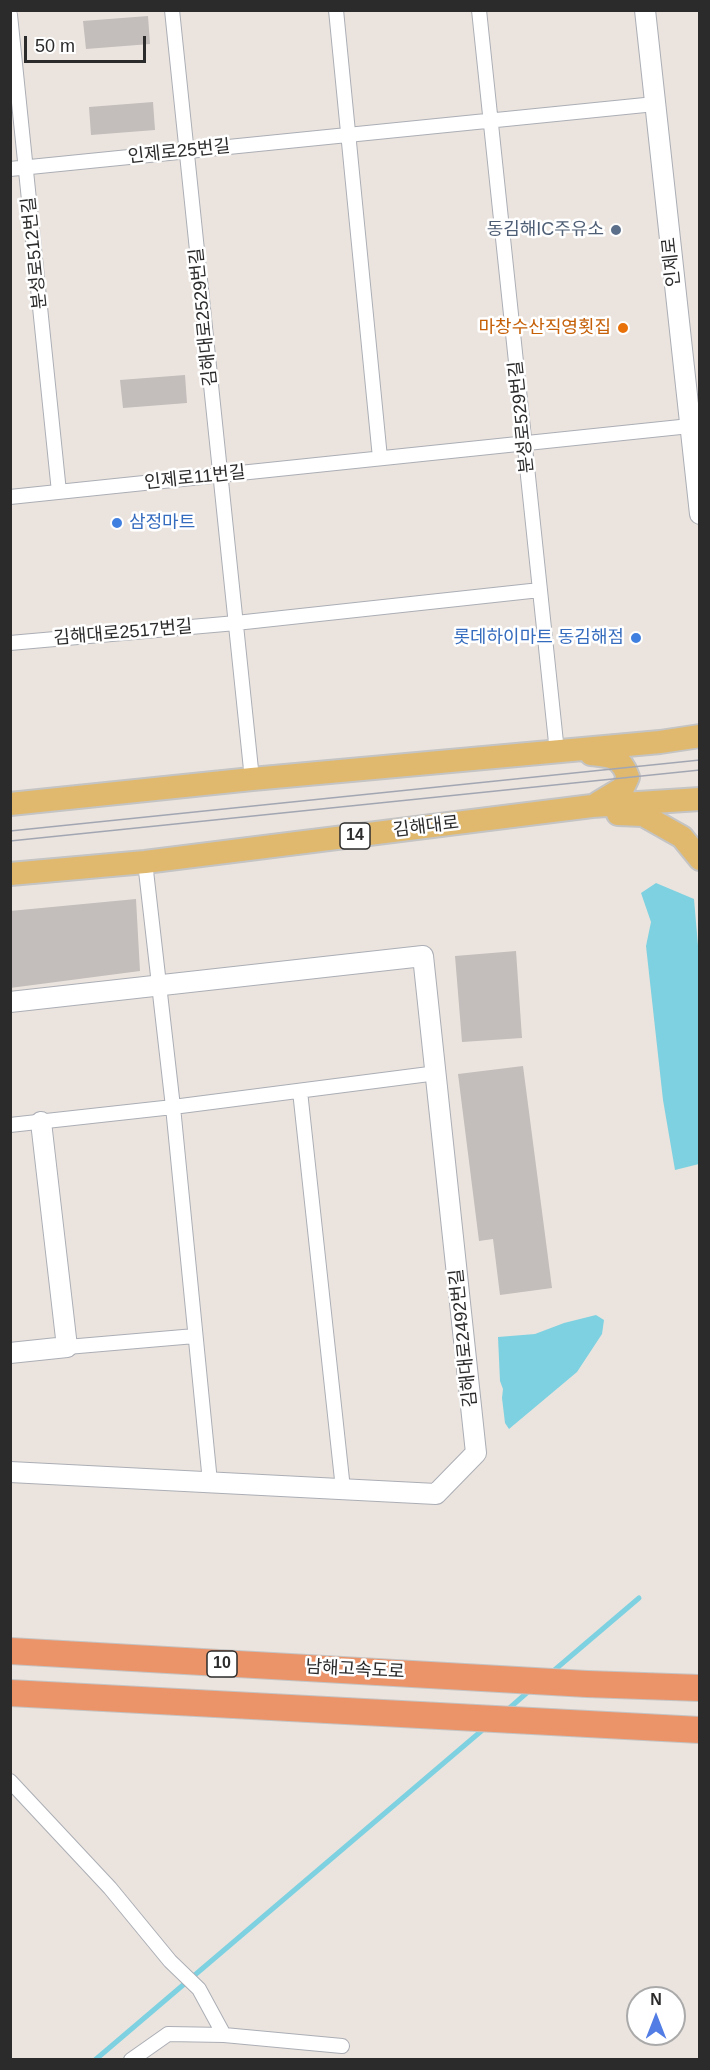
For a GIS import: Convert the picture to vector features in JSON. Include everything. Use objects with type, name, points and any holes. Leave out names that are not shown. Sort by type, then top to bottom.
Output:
[{"type":"highway","name":"남해고속도로","points":[[10,1651],[587,1684],[699,1688]]},
{"type":"highway","points":[[10,1693],[699,1730]]},
{"type":"main road","points":[[10,804],[252,779],[660,742],[699,736]]},
{"type":"main road","points":[[564,751],[612,757],[624,764],[628,777],[623,788],[592,806]]},
{"type":"main road","name":"김해대로","points":[[10,874],[145,862],[592,806],[699,799]]},
{"type":"main road","points":[[553,811],[644,815],[682,837],[699,859]]},
{"type":"street","name":"김해대로2529번길","points":[[172,10],[252,779]]},
{"type":"street","points":[[336,10],[380,458]]},
{"type":"street","name":"분성로529번길","points":[[479,10],[540,590],[564,751]]},
{"type":"street","name":"인제로","points":[[645,10],[699,514]]},
{"type":"street","name":"분성로512번길","points":[[10,15],[59,492]]},
{"type":"street","name":"인제로25번길","points":[[10,169],[655,104]]},
{"type":"street","name":"인제로11번길","points":[[10,497],[690,426]]},
{"type":"street","points":[[236,623],[540,590]]},
{"type":"street","name":"김해대로2517번길","points":[[10,644],[236,623]]},
{"type":"street","points":[[145,862],[173,1107],[210,1482]]},
{"type":"street","name":"김해대로2492번길","points":[[10,1002],[423,956],[476,1453],[436,1494],[10,1472]]},
{"type":"street","points":[[10,1125],[173,1107],[437,1073]]},
{"type":"street","points":[[300,1091],[343,1489]]},
{"type":"street","points":[[41,1122],[67,1347]]},
{"type":"street","points":[[10,1353],[195,1336]]},
{"type":"street","points":[[10,1781],[110,1887],[171,1961],[199,1989],[224,2035]]},
{"type":"street","points":[[131,2060],[168,2034],[224,2035],[342,2046]]},
{"type":"water","points":[[656,883],[694,899],[700,969],[699,1164],[675,1170],[663,1100],[646,946],[651,922],[641,893]]},
{"type":"water","points":[[596,1315],[604,1320],[602,1334],[577,1372],[509,1429],[505,1423],[502,1398],[498,1337],[535,1334],[564,1323]]},
{"type":"building","points":[[148,16],[150,44],[86,49],[83,21]]},
{"type":"building","points":[[153,102],[155,130],[91,135],[89,107]]},
{"type":"building","points":[[185,375],[187,403],[123,408],[120,380]]},
{"type":"building","points":[[136,899],[140,971],[10,988],[10,911]]},
{"type":"building","points":[[516,951],[522,1038],[462,1042],[455,956]]},
{"type":"building","points":[[523,1066],[552,1288],[500,1295],[493,1239],[479,1241],[458,1074]]},
{"type":"waterway","points":[[551,1673],[639,1598]]},
{"type":"waterway","points":[[505,1712],[530,1690]]},
{"type":"waterway","points":[[95,2060],[486,1727]]},
{"type":"tram line","points":[[10,831],[700,760]]},
{"type":"tram line","points":[[10,841],[700,770]]},
{"type":"place","name":"동김해IC주유소","points":[[616,230]]},
{"type":"place","name":"마창수산직영횟집","points":[[623,328]]},
{"type":"place","name":"삼정마트","points":[[117,523]]},
{"type":"place","name":"롯데하이마트 동김해점","points":[[636,638]]}]
